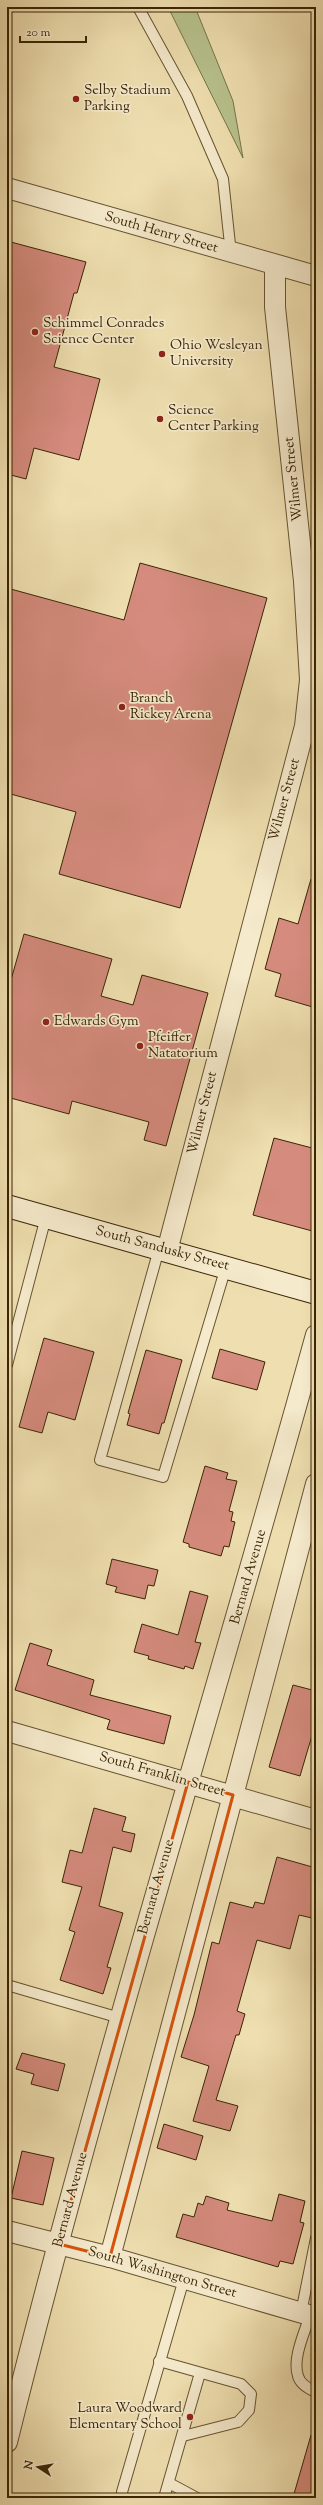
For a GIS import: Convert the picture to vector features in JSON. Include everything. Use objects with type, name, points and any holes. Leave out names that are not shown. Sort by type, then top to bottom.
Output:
[{"type":"street","name":"South Henry Street","points":[[7,188],[231,254],[316,276]]},
{"type":"street","name":"Wilmer Street","points":[[163,1250],[305,726],[310,680],[304,581],[275,308],[275,266]]},
{"type":"street","name":"South Sandusky Street","points":[[7,1206],[316,1293]]},
{"type":"street","name":"Bernard Avenue","points":[[7,2442],[37,2320],[120,2018],[245,1590],[316,1335]]},
{"type":"street","points":[[110,2257],[233,1795],[311,1522],[316,1484]]},
{"type":"street","name":"South Franklin Street","points":[[7,1732],[188,1782],[316,1820]]},
{"type":"street","name":"South Washington Street","points":[[7,2231],[110,2257],[309,2315]]},
{"type":"lane","points":[[138,7],[187,96],[223,179],[231,254]]},
{"type":"lane","points":[[7,1365],[46,1217]]},
{"type":"lane","points":[[163,1250],[141,1313],[100,1460],[163,1477],[226,1267]]},
{"type":"lane","points":[[7,1985],[120,2018]]},
{"type":"lane","points":[[316,2238],[309,2315],[298,2359],[298,2376],[306,2387],[316,2392]]},
{"type":"lane","points":[[123,2498],[122,2492],[184,2279]]},
{"type":"lane","points":[[159,2361],[241,2384],[251,2394],[249,2410],[238,2422],[183,2436]]},
{"type":"lane","points":[[164,2498],[200,2373]]},
{"type":"lane","points":[[169,2483],[197,2498]]},
{"type":"highlighted area","points":[[188,1782],[233,1795],[110,2257],[59,2244]]},
{"type":"green space","points":[[168,7],[195,7],[233,101],[243,158]]},
{"type":"building","name":"Schimmel Conrades Science Center","points":[[7,241],[86,262],[77,293],[74,293],[54,367],[100,379],[79,460],[34,448],[26,479],[7,474]]},
{"type":"building","name":"Branch Rickey Arena","points":[[140,563],[267,598],[180,908],[59,874],[76,812],[7,793],[7,588],[124,620]]},
{"type":"building","points":[[311,879],[316,879],[316,1008],[275,996],[281,974],[265,969],[279,918],[298,924]]},
{"type":"building","points":[[24,934],[112,959],[101,996],[133,1005],[142,975],[208,993],[166,1146],[144,1140],[149,1122],[72,1101],[69,1114],[7,1097],[7,994]]},
{"type":"building","points":[[274,1138],[316,1149],[316,1232],[253,1215]]},
{"type":"building","points":[[44,1338],[94,1352],[75,1420],[48,1412],[42,1433],[19,1427]]},
{"type":"building","points":[[220,1349],[265,1362],[257,1390],[212,1378]]},
{"type":"building","points":[[146,1350],[182,1360],[164,1423],[162,1423],[159,1434],[127,1425],[130,1414],[128,1413]]},
{"type":"building","points":[[205,1466],[228,1473],[226,1479],[237,1481],[229,1511],[233,1512],[231,1521],[235,1522],[229,1547],[224,1546],[221,1556],[189,1547],[189,1544],[183,1542]]},
{"type":"building","points":[[112,1559],[158,1570],[154,1586],[148,1585],[145,1599],[115,1592],[117,1587],[106,1584]]},
{"type":"building","points":[[190,1591],[208,1596],[195,1642],[201,1643],[193,1669],[185,1666],[184,1669],[148,1659],[149,1656],[134,1652],[142,1624],[178,1635]]},
{"type":"building","points":[[30,1643],[52,1650],[47,1665],[94,1680],[90,1695],[171,1716],[164,1744],[107,1729],[110,1720],[15,1690]]},
{"type":"building","points":[[293,1685],[316,1691],[316,1722],[300,1776],[269,1767]]},
{"type":"building","points":[[94,1808],[126,1817],[122,1831],[135,1834],[131,1852],[113,1847],[99,1906],[123,1913],[107,1967],[111,1968],[103,1994],[60,1980],[75,1932],[69,1930],[82,1887],[62,1882],[70,1850],[82,1853]]},
{"type":"building","points":[[277,1857],[316,1868],[316,1919],[299,1915],[290,1949],[257,1940],[237,2011],[245,2014],[239,2035],[236,2035],[216,2100],[238,2106],[230,2131],[193,2121],[209,2066],[181,2057],[194,2015],[212,1942],[219,1944],[230,1902],[253,1908],[255,1902],[264,1904]]},
{"type":"building","points":[[22,2053],[65,2064],[58,2091],[31,2084],[34,2074],[16,2069]]},
{"type":"building","points":[[164,2124],[203,2136],[196,2160],[157,2148]]},
{"type":"building","points":[[22,2151],[54,2158],[43,2205],[11,2198]]},
{"type":"building","points":[[279,2194],[305,2201],[300,2222],[304,2223],[293,2264],[280,2261],[278,2267],[176,2237],[183,2214],[194,2217],[198,2203],[203,2205],[206,2196],[229,2203],[227,2210],[272,2221]]},
{"type":"building","points":[[311,2435],[316,2435],[316,2498],[294,2494]]},
{"type":"place","name":"Selby Stadium Parking","points":[[76,99]]},
{"type":"place","name":"Schimmel Conrades Science Center","points":[[35,332]]},
{"type":"place","name":"Ohio Wesleyan University","points":[[162,354]]},
{"type":"place","name":"Science Center Parking","points":[[160,419]]},
{"type":"place","name":"Branch Rickey Arena","points":[[122,707]]},
{"type":"place","name":"Edwards Gym","points":[[46,1022]]},
{"type":"place","name":"Pfeiffer Natatorium","points":[[140,1046]]},
{"type":"place","name":"Laura Woodward Elementary School","points":[[190,2417]]}]
